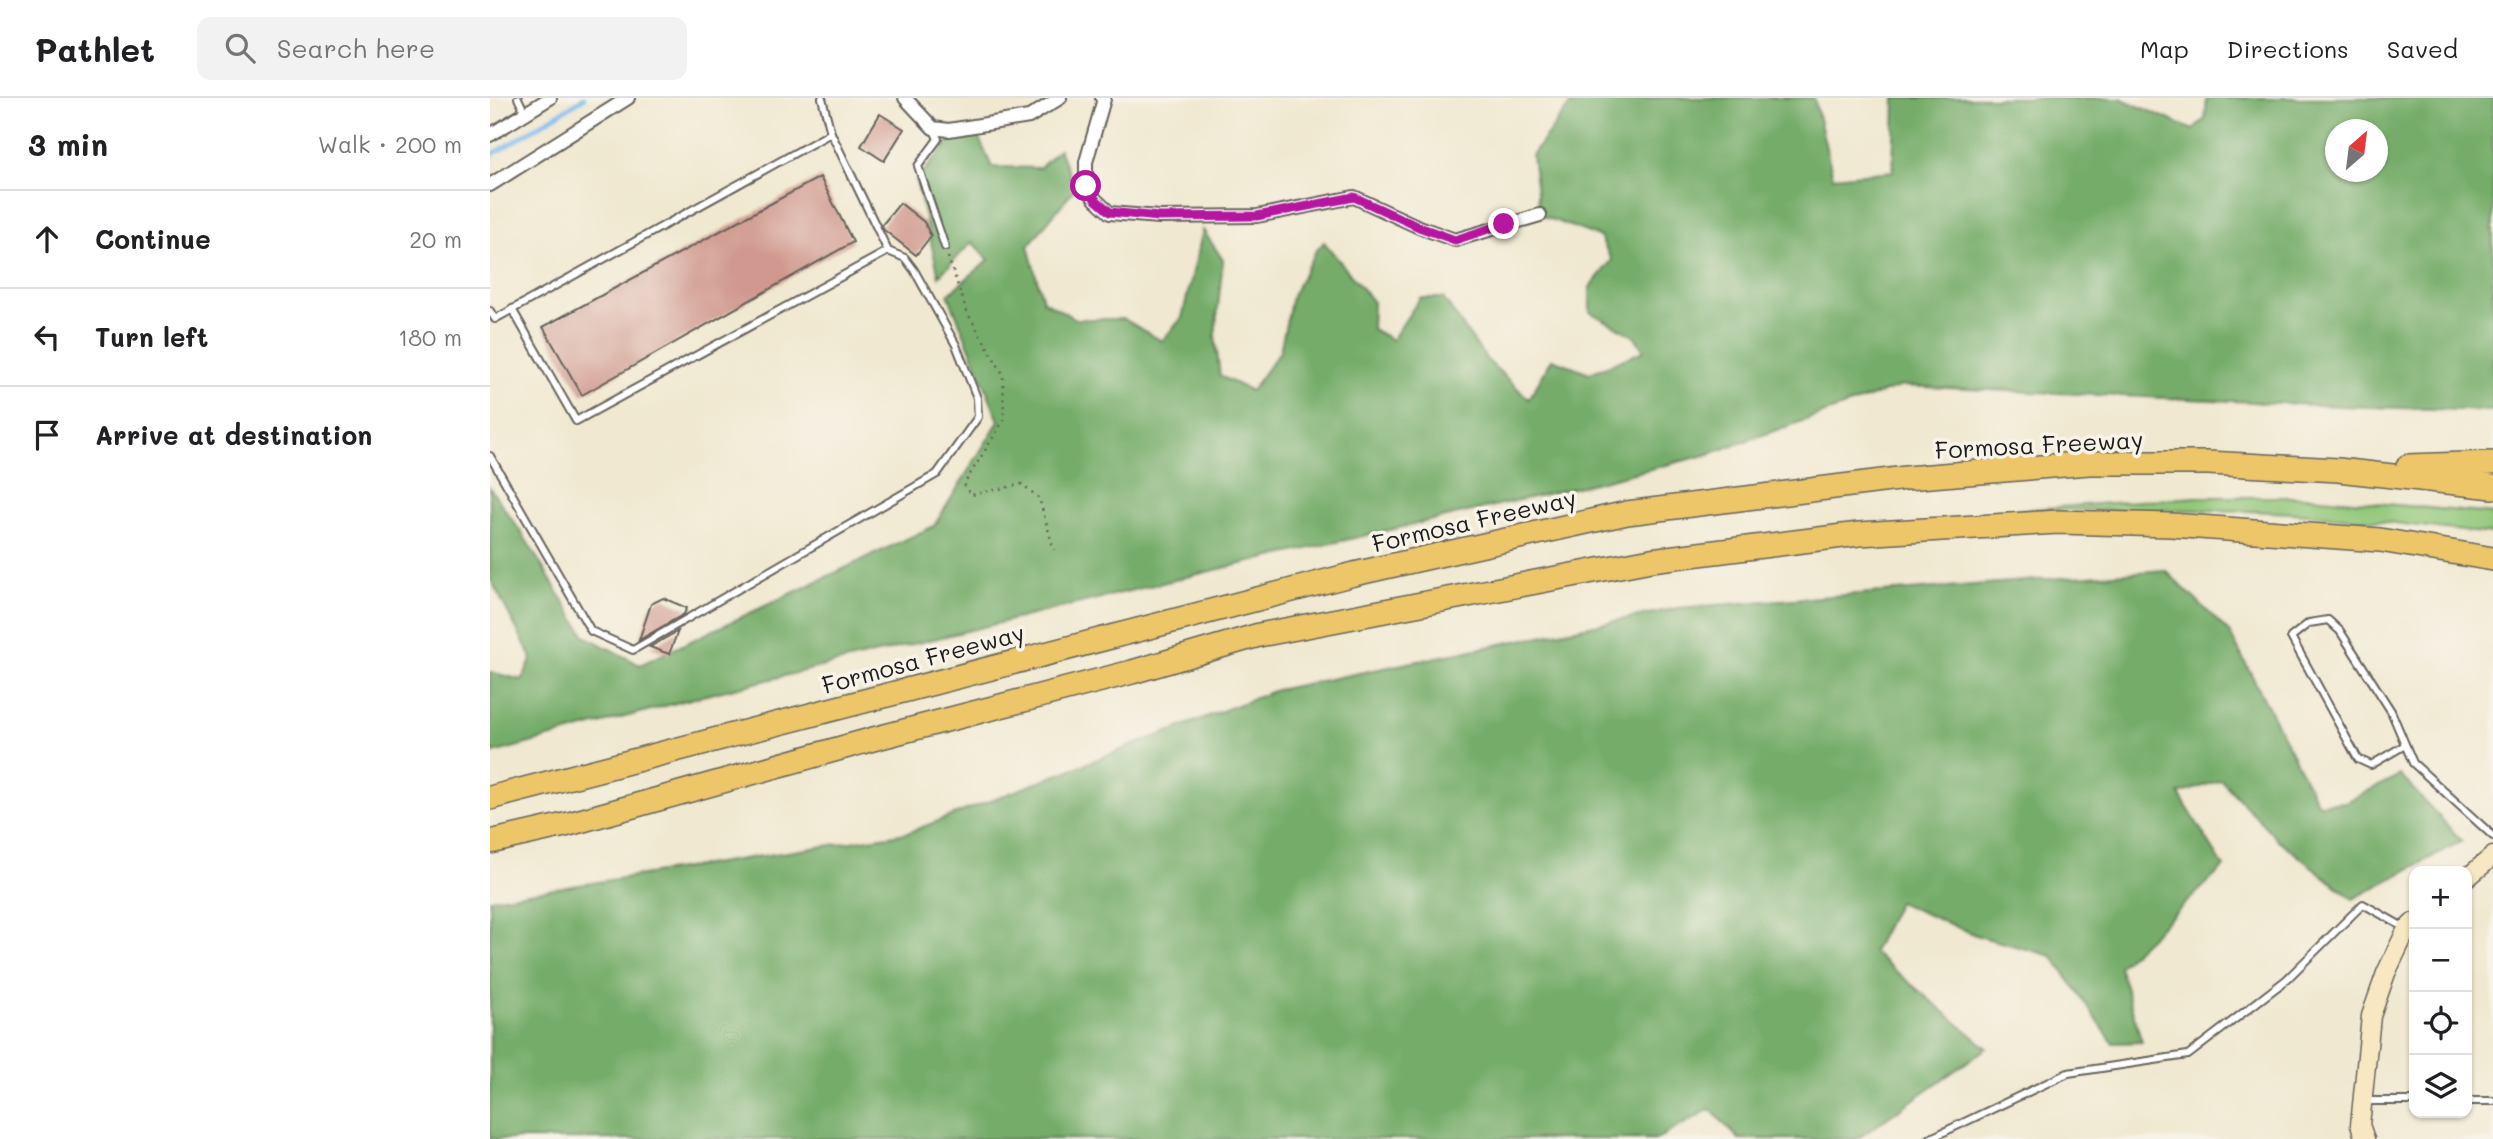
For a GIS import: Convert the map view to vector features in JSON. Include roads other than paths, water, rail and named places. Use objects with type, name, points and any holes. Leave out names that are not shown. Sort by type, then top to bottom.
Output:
[{"type":"highway","name":"Formosa Freeway","points":[[490,798],[1354,574],[1627,513],[1906,478],[2089,463],[2208,463],[2338,470],[2493,487]]},
{"type":"highway","points":[[2338,470],[2493,463]]},
{"type":"highway","points":[[490,842],[569,824],[877,738],[1132,672],[1259,635],[1651,560],[1859,534],[2058,522],[2171,525],[2379,540],[2493,559]]},
{"type":"highway","points":[[2379,540],[2493,565]]},
{"type":"street","points":[[490,135],[550,98]]},
{"type":"street","points":[[490,185],[628,98]]},
{"type":"street","points":[[905,98],[933,128],[949,130],[1029,117],[1060,98]]},
{"type":"street","points":[[1102,98],[1104,99],[1086,162],[1086,186],[1095,199],[1110,212],[1159,217],[1257,216],[1354,197],[1419,227],[1455,240],[1539,215]]},
{"type":"street","points":[[2472,874],[2493,856]]},
{"type":"street","points":[[2365,1139],[2360,1125],[2371,1016],[2386,973],[2409,927]]},
{"type":"lane","points":[[518,98],[526,113]]},
{"type":"lane","points":[[490,456],[591,631],[633,650],[937,474],[978,417],[977,398],[956,345],[914,270],[905,258],[888,251],[831,133],[822,98]]},
{"type":"lane","points":[[933,128],[938,139],[918,166],[945,247]]},
{"type":"lane","points":[[490,311],[495,319],[831,133]]},
{"type":"lane","points":[[512,309],[576,421],[888,251]]},
{"type":"lane","points":[[2405,745],[2371,765],[2358,759],[2291,637],[2309,623],[2328,620],[2340,631],[2391,711],[2413,763],[2493,836]]},
{"type":"lane","points":[[1929,1139],[2068,1073],[2188,1055],[2286,979],[2362,904],[2409,925]]},
{"type":"lane","points":[[2362,1101],[2409,1101]]},
{"type":"lane","points":[[2472,1101],[2493,1101]]},
{"type":"waterway","points":[[490,156],[584,98]]}]
